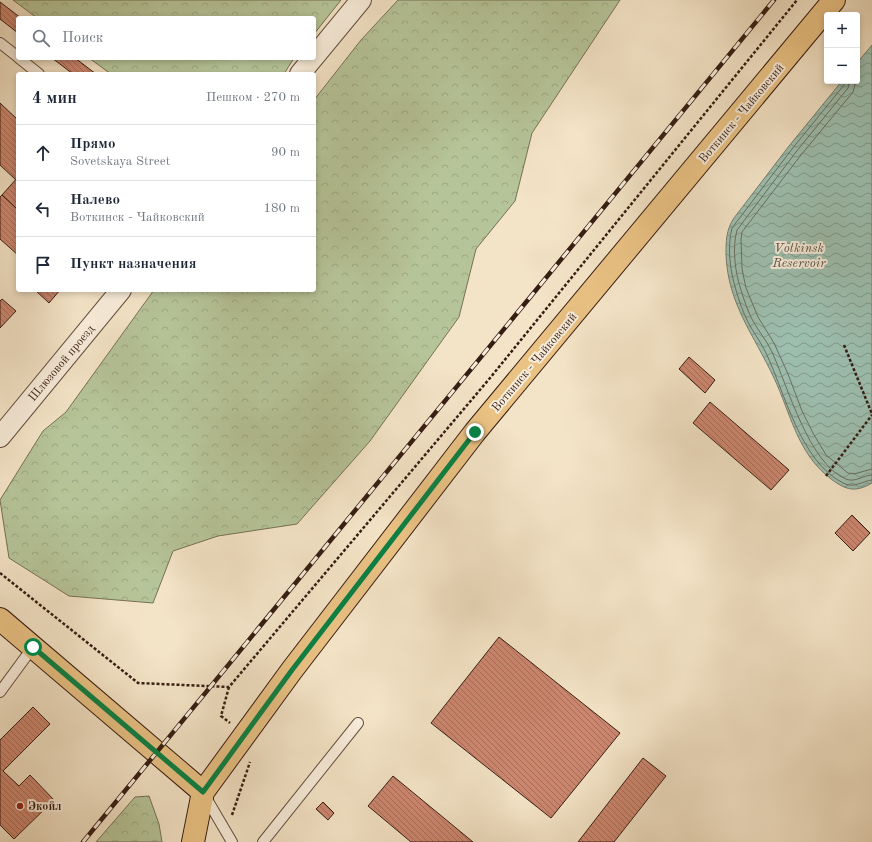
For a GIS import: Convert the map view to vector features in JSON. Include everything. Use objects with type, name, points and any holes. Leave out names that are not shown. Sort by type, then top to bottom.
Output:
[{"type":"main road","name":"Воткинск - Чайковский","points":[[203,792],[292,670],[475,432],[834,0]]},
{"type":"main road","points":[[0,619],[203,792],[193,842]]},
{"type":"street","points":[[316,55],[361,0]]},
{"type":"street","points":[[302,72],[312,60]]},
{"type":"street","name":"Шлюзовой проезд","points":[[0,437],[119,292]]},
{"type":"lane","points":[[0,43],[16,56]]},
{"type":"lane","points":[[21,60],[36,72]]},
{"type":"lane","points":[[0,692],[33,647]]},
{"type":"lane","points":[[263,842],[358,723]]},
{"type":"lane","points":[[203,792],[232,842]]},
{"type":"path","points":[[0,573],[138,683],[229,687],[490,378],[797,0]]},
{"type":"path","points":[[826,476],[872,414],[844,345]]},
{"type":"green space","points":[[13,0],[341,0],[316,31],[316,16],[34,16]]},
{"type":"green space","points":[[398,0],[620,0],[532,133],[515,201],[476,249],[459,317],[370,441],[297,524],[218,536],[173,551],[153,603],[69,596],[9,558],[0,500],[43,431],[66,412],[153,292],[316,292],[316,97],[361,40]]},
{"type":"green space","points":[[92,60],[293,60],[285,72],[108,72]]},
{"type":"green space","points":[[149,796],[159,824],[162,842],[96,842],[135,797]]},
{"type":"water","name":"Votkinsk Reservoir","points":[[872,45],[872,483],[861,488],[851,489],[836,483],[819,469],[810,457],[796,432],[774,378],[743,319],[737,304],[728,273],[726,245],[731,222],[789,146],[840,84],[860,84],[860,59]]},
{"type":"building","points":[[0,2],[18,16],[16,16],[16,31],[0,19]]},
{"type":"building","points":[[55,60],[78,60],[93,72],[70,72]]},
{"type":"building","points":[[0,103],[16,118],[16,180],[0,165]]},
{"type":"building","points":[[16,179],[16,208],[2,195]]},
{"type":"building","points":[[2,195],[16,208],[16,253],[0,239],[0,197]]},
{"type":"building","points":[[37,292],[58,292],[49,303]]},
{"type":"building","points":[[2,299],[16,311],[0,328],[0,301]]},
{"type":"building","points":[[689,357],[715,380],[705,393],[679,369]]},
{"type":"building","points":[[710,402],[789,470],[771,490],[693,423]]},
{"type":"building","points":[[852,515],[870,533],[853,551],[835,533]]},
{"type":"building","points":[[499,637],[620,733],[551,818],[431,723]]},
{"type":"building","points":[[33,707],[50,724],[3,771],[19,786],[30,775],[54,800],[14,839],[0,825],[0,740]]},
{"type":"building","points":[[643,758],[666,776],[614,842],[578,842]]},
{"type":"building","points":[[393,776],[473,842],[411,842],[368,806]]},
{"type":"building","points":[[323,802],[334,813],[328,820],[316,809]]},
{"type":"railway","points":[[83,842],[774,0]]},
{"type":"place","name":"Экойл","points":[[20,806]]},
{"type":"route","points":[[33,647],[203,792],[292,670],[475,432]]}]
